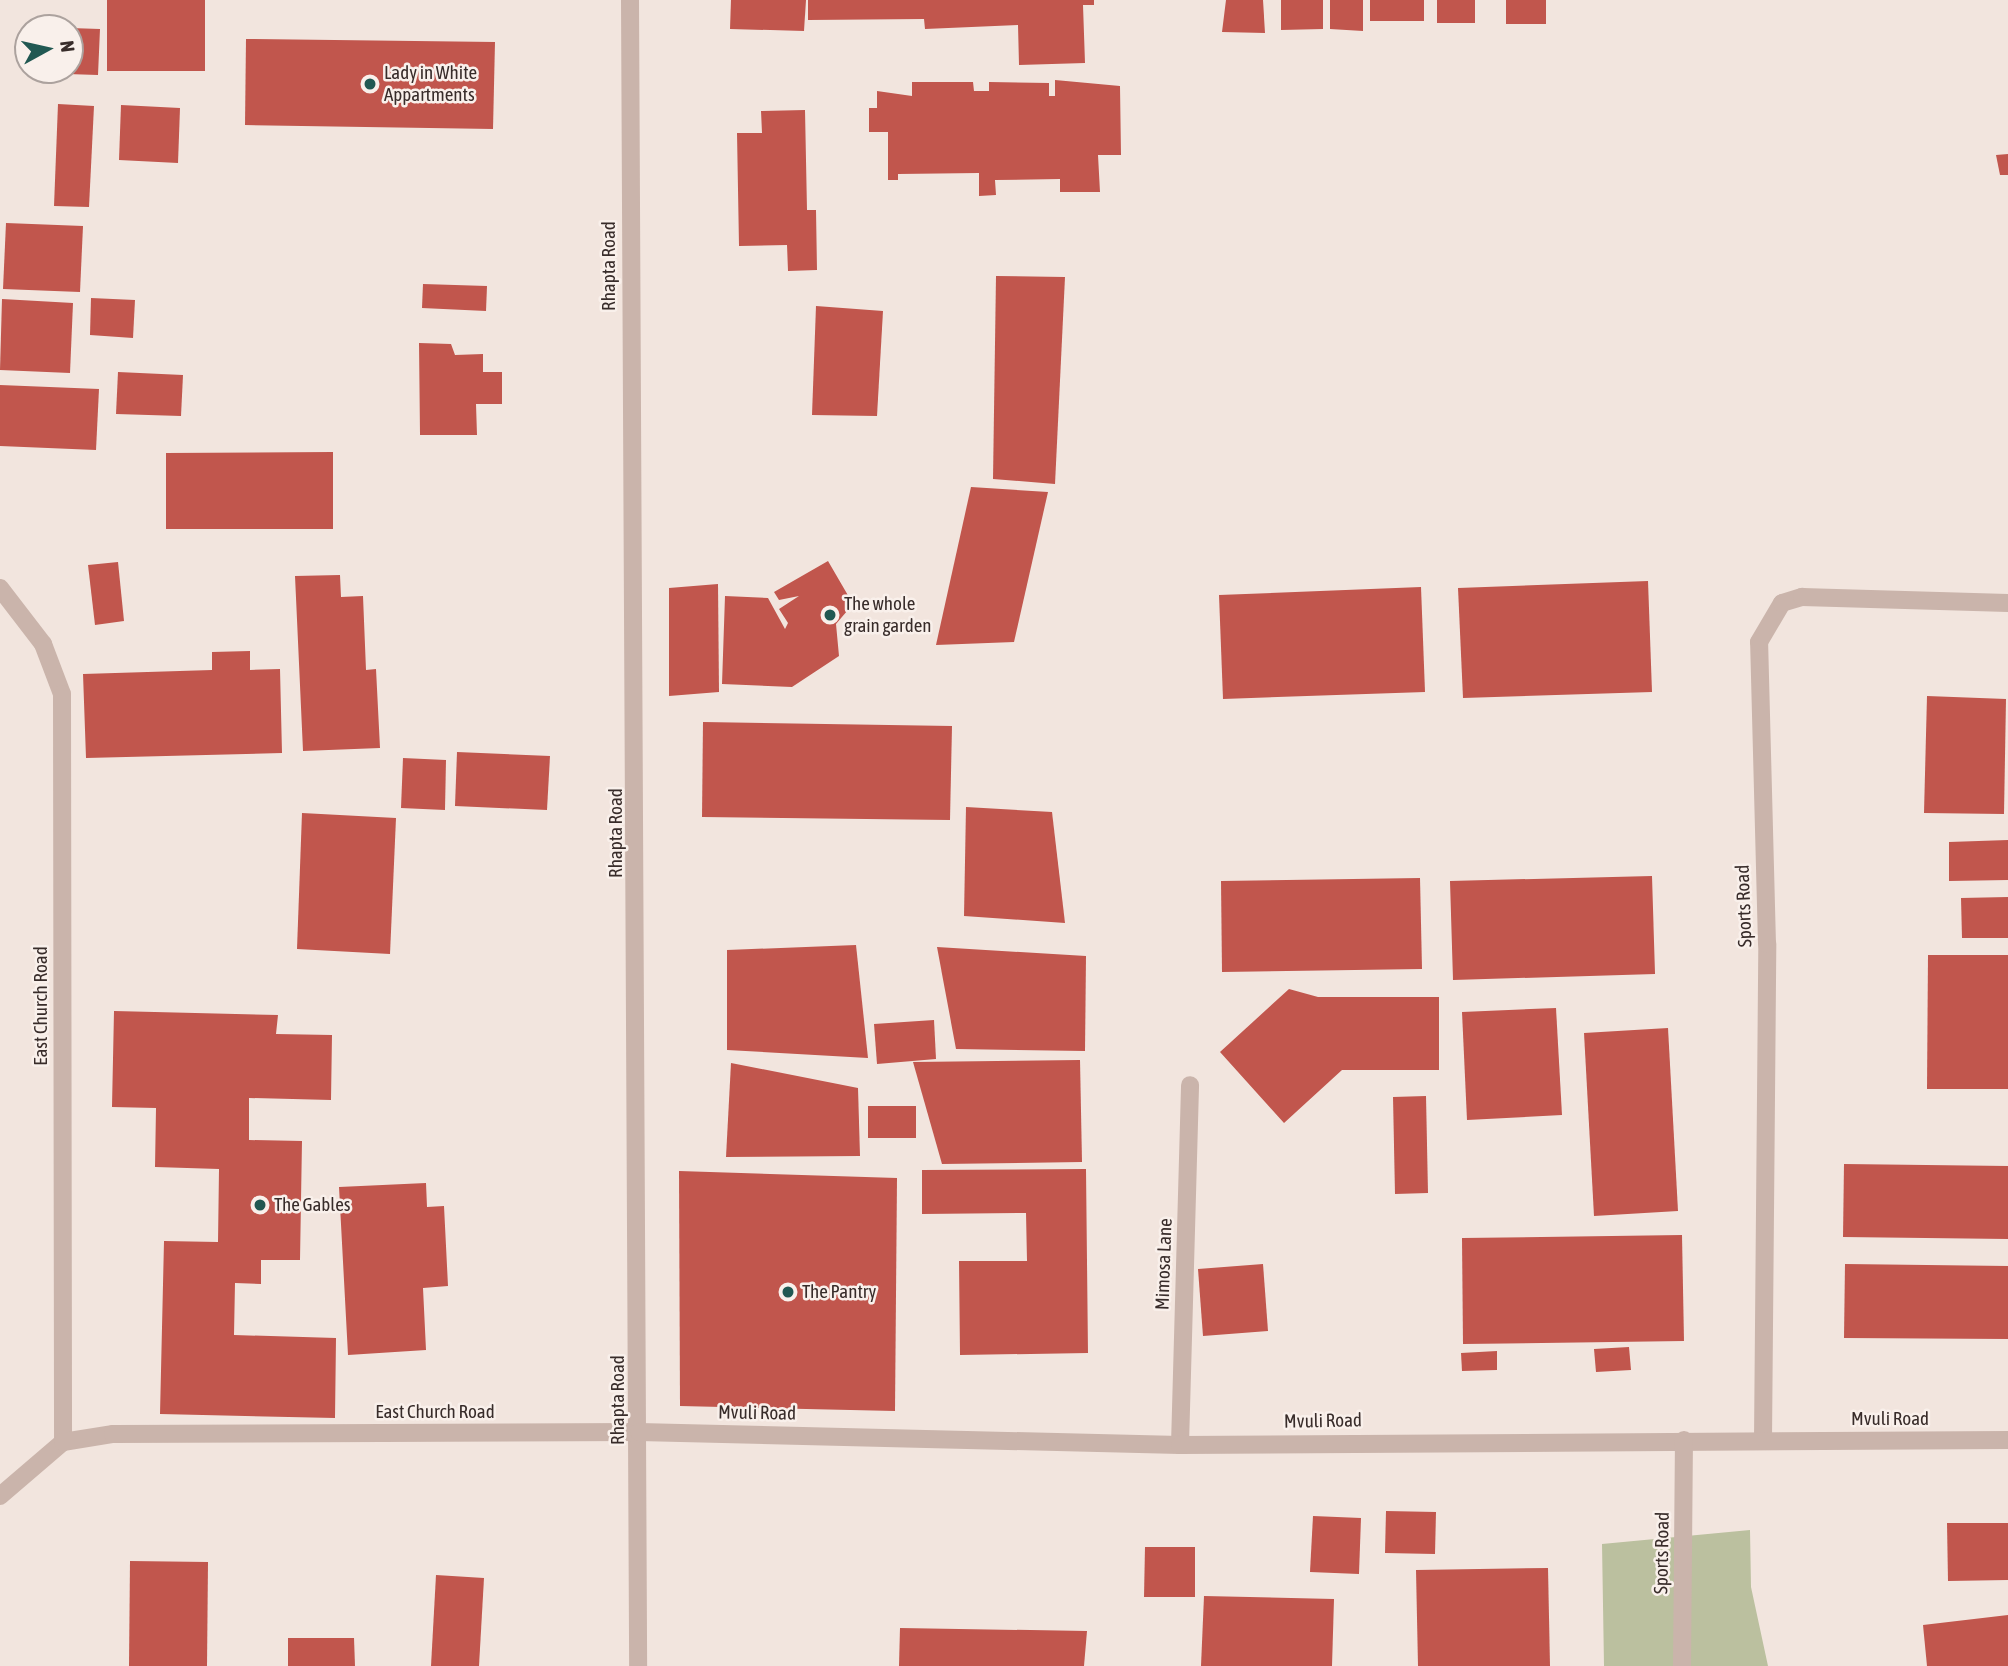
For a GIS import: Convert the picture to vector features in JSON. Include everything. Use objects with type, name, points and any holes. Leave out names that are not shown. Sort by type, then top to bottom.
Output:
[{"type":"street","name":"Rhapta Road","points":[[631,0],[638,1666]]},
{"type":"street","name":"East Church Road","points":[[0,588],[43,644],[62,694],[63,1442],[113,1434],[639,1432]]},
{"type":"street","name":"Sports Road","points":[[1763,1440],[1767,944],[1759,642],[1782,603],[1802,597],[2008,603]]},
{"type":"street","name":"Mimosa Lane","points":[[1180,1445],[1190,1085]]},
{"type":"street","name":"Mvuli Road","points":[[639,1432],[1180,1445],[2008,1440]]},
{"type":"street","name":"Sports Road","points":[[1682,1666],[1684,1440]]},
{"type":"street","points":[[0,1496],[63,1442]]},
{"type":"green space","points":[[1750,1530],[1751,1587],[1768,1666],[1604,1666],[1602,1544]]},
{"type":"building","points":[[107,0],[205,0],[205,71],[107,71]]},
{"type":"building","points":[[731,0],[806,0],[804,31],[730,29]]},
{"type":"building","points":[[808,0],[1094,0],[1094,5],[1083,5],[1085,63],[1019,65],[1018,25],[925,29],[924,19],[808,20]]},
{"type":"building","points":[[1226,0],[1263,0],[1265,33],[1222,32]]},
{"type":"building","points":[[1281,0],[1323,0],[1323,29],[1281,30]]},
{"type":"building","points":[[1330,0],[1363,0],[1363,31],[1330,29]]},
{"type":"building","points":[[1370,0],[1424,0],[1424,21],[1370,21]]},
{"type":"building","points":[[1437,0],[1475,0],[1475,23],[1437,23]]},
{"type":"building","points":[[1506,0],[1546,0],[1546,24],[1506,24]]},
{"type":"building","points":[[84,28],[100,29],[98,75],[84,75]]},
{"type":"building","name":"Lady in White Appartments","points":[[246,39],[495,42],[493,129],[245,125]]},
{"type":"building","points":[[1055,80],[1120,86],[1121,155],[1098,155],[1100,192],[1060,192],[1060,179],[995,180],[996,195],[979,196],[979,173],[898,174],[898,180],[888,180],[888,132],[869,132],[869,108],[877,108],[877,91],[912,96],[912,82],[973,82],[974,91],[989,91],[989,82],[1049,83],[1049,96],[1055,96]]},
{"type":"building","points":[[58,104],[94,106],[89,207],[54,206]]},
{"type":"building","points":[[121,105],[180,108],[178,163],[119,160]]},
{"type":"building","points":[[805,110],[807,210],[816,210],[817,270],[788,271],[787,245],[739,246],[737,133],[762,133],[761,111]]},
{"type":"building","points":[[2008,154],[2008,175],[2000,175],[1996,155]]},
{"type":"building","points":[[6,223],[83,226],[80,292],[3,289]]},
{"type":"building","points":[[996,276],[1065,277],[1055,484],[993,479]]},
{"type":"building","points":[[423,284],[487,286],[486,311],[422,308]]},
{"type":"building","points":[[91,298],[135,300],[133,338],[90,335]]},
{"type":"building","points":[[2,299],[73,303],[70,373],[0,370]]},
{"type":"building","points":[[816,306],[883,311],[877,416],[812,415]]},
{"type":"building","points":[[419,343],[451,344],[455,355],[483,354],[483,372],[502,372],[502,404],[476,404],[477,435],[420,435]]},
{"type":"building","points":[[118,372],[183,375],[181,416],[116,414]]},
{"type":"building","points":[[0,385],[99,389],[96,450],[0,446]]},
{"type":"building","points":[[333,452],[333,529],[166,529],[166,453]]},
{"type":"building","points":[[971,487],[1048,492],[1014,642],[936,645]]},
{"type":"building","points":[[828,561],[853,604],[836,624],[839,656],[792,687],[722,684],[725,596],[768,598],[785,629],[788,623],[779,609],[799,596],[779,600],[774,592]]},
{"type":"building","points":[[118,562],[124,621],[95,625],[88,565]]},
{"type":"building","points":[[340,575],[341,597],[363,596],[366,670],[376,669],[380,748],[303,751],[295,576]]},
{"type":"building","points":[[1648,581],[1652,692],[1463,698],[1458,588]]},
{"type":"building","points":[[718,584],[719,692],[669,696],[669,588]]},
{"type":"building","points":[[1421,587],[1425,692],[1223,699],[1219,595]]},
{"type":"building","points":[[250,651],[250,670],[280,669],[282,753],[86,758],[83,674],[212,670],[212,652]]},
{"type":"building","points":[[1927,696],[2006,699],[2004,814],[1924,813]]},
{"type":"building","points":[[703,722],[952,726],[950,820],[702,817]]},
{"type":"building","points":[[457,752],[550,756],[547,810],[455,806]]},
{"type":"building","points":[[403,758],[446,760],[445,810],[401,808]]},
{"type":"building","points":[[966,807],[1052,812],[1065,923],[964,916]]},
{"type":"building","points":[[302,813],[396,818],[390,954],[297,949]]},
{"type":"building","points":[[2008,840],[2008,880],[1949,881],[1949,842]]},
{"type":"building","points":[[1652,876],[1655,974],[1453,980],[1450,881]]},
{"type":"building","points":[[1420,878],[1422,969],[1222,972],[1221,881]]},
{"type":"building","points":[[2008,897],[2008,938],[1962,938],[1961,898]]},
{"type":"building","points":[[856,945],[868,1058],[727,1050],[727,950]]},
{"type":"building","points":[[937,947],[1086,956],[1085,1051],[956,1049]]},
{"type":"building","points":[[1928,955],[2008,955],[2008,1089],[1927,1089]]},
{"type":"building","points":[[1289,989],[1318,997],[1439,997],[1439,1070],[1342,1070],[1284,1123],[1220,1052]]},
{"type":"building","points":[[1556,1008],[1562,1115],[1467,1120],[1462,1012]]},
{"type":"building","name":"The Gables","points":[[114,1011],[278,1015],[276,1034],[332,1035],[331,1100],[249,1098],[249,1140],[302,1141],[300,1260],[261,1260],[261,1284],[235,1283],[234,1335],[336,1338],[335,1418],[160,1414],[164,1241],[218,1242],[219,1169],[155,1167],[156,1108],[112,1107]]},
{"type":"building","points":[[934,1020],[936,1059],[877,1064],[874,1024]]},
{"type":"building","points":[[1668,1028],[1678,1211],[1594,1216],[1584,1033]]},
{"type":"building","points":[[1080,1060],[1082,1162],[942,1164],[913,1062]]},
{"type":"building","points":[[731,1063],[858,1088],[860,1156],[726,1157]]},
{"type":"building","points":[[1426,1096],[1428,1193],[1395,1194],[1393,1097]]},
{"type":"building","points":[[868,1106],[916,1106],[916,1138],[868,1138]]},
{"type":"building","points":[[1844,1164],[2008,1166],[2008,1239],[1843,1237]]},
{"type":"building","points":[[1086,1169],[1088,1353],[960,1355],[959,1261],[1027,1261],[1026,1213],[922,1214],[922,1170]]},
{"type":"building","name":"The Pantry","points":[[679,1171],[897,1178],[895,1411],[680,1406]]},
{"type":"building","points":[[426,1183],[427,1207],[444,1206],[448,1286],[423,1288],[426,1350],[348,1355],[339,1187]]},
{"type":"building","points":[[1682,1235],[1684,1341],[1463,1344],[1462,1238]]},
{"type":"building","points":[[1263,1264],[1268,1331],[1203,1336],[1198,1269]]},
{"type":"building","points":[[1845,1264],[2008,1266],[2008,1339],[1844,1338]]},
{"type":"building","points":[[1629,1347],[1631,1370],[1596,1372],[1594,1349]]},
{"type":"building","points":[[1497,1351],[1497,1370],[1462,1371],[1461,1353]]},
{"type":"building","points":[[1386,1511],[1436,1512],[1435,1554],[1385,1553]]},
{"type":"building","points":[[1313,1516],[1361,1518],[1359,1574],[1310,1572]]},
{"type":"building","points":[[1947,1523],[2008,1523],[2008,1580],[1948,1581]]},
{"type":"building","points":[[1145,1547],[1195,1547],[1195,1597],[1144,1597]]},
{"type":"building","points":[[130,1561],[208,1562],[207,1666],[129,1666]]},
{"type":"building","points":[[1548,1568],[1550,1666],[1418,1666],[1416,1570]]},
{"type":"building","points":[[436,1575],[484,1578],[479,1666],[431,1666]]},
{"type":"building","points":[[1204,1596],[1334,1599],[1332,1666],[1201,1666]]},
{"type":"building","points":[[2008,1615],[2008,1666],[1927,1666],[1923,1625]]},
{"type":"building","points":[[900,1628],[1087,1631],[1084,1666],[899,1666]]},
{"type":"building","points":[[288,1638],[354,1638],[355,1666],[288,1666]]},
{"type":"place","name":"Lady in White Appartments","points":[[370,84]]},
{"type":"place","name":"The whole grain garden","points":[[830,615]]},
{"type":"place","name":"The Gables","points":[[260,1205]]},
{"type":"place","name":"The Pantry","points":[[788,1292]]}]
